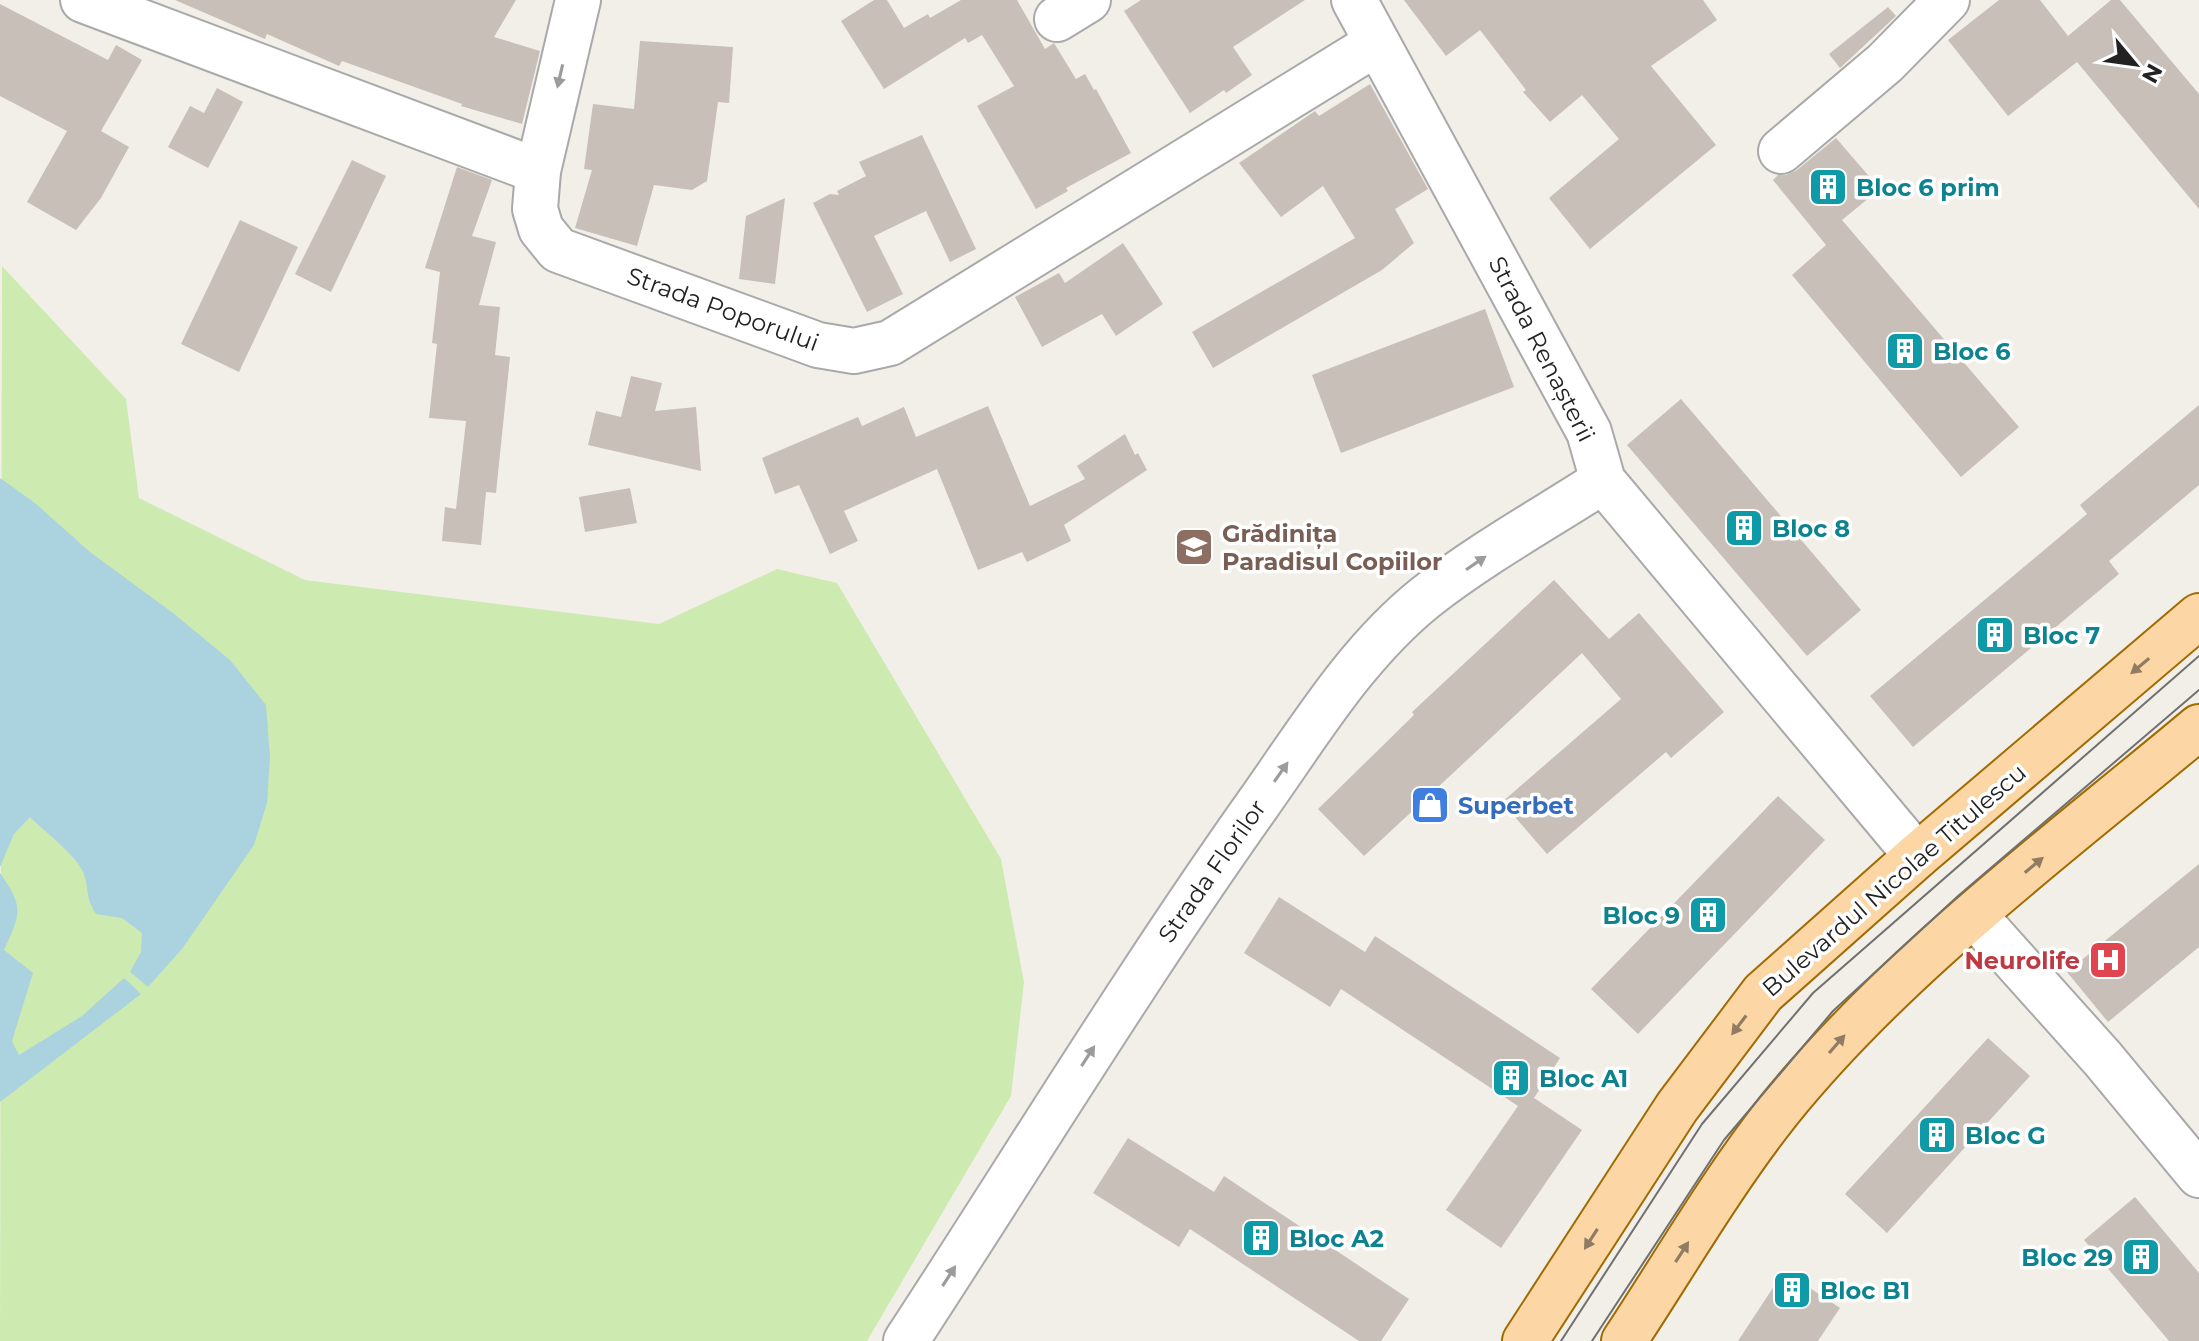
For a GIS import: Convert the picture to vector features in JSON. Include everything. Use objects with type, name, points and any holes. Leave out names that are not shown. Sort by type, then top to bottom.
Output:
[{"type":"main road","name":"Bulevardul Nicolae Titulescu","points":[[1525,1341],[1677,1107],[1763,993],[1917,856],[2199,616]]},
{"type":"main road","points":[[1624,1341],[1779,1111],[1859,1020],[1974,915],[2199,727]]},
{"type":"street","points":[[83,0],[538,171]]},
{"type":"street","name":"Strada Poporului","points":[[578,0],[538,171],[535,209],[541,229],[558,250],[818,345],[854,351],[890,343],[1377,43]]},
{"type":"street","name":"Strada Renașterii","points":[[1354,0],[1589,432],[1603,481],[1917,856]]},
{"type":"street","points":[[1781,151],[1885,63],[1947,0]]},
{"type":"street","name":"Strada Florilor","points":[[906,1341],[980,1228],[1028,1147],[1191,900],[1357,665],[1425,598],[1603,481]]},
{"type":"street","points":[[1974,915],[2103,1059],[2199,1175]]},
{"type":"green space","points":[[2,266],[126,399],[139,498],[305,580],[659,624],[777,569],[837,583],[1001,859],[1024,982],[1011,1096],[867,1341],[0,1341]]},
{"type":"water","points":[[0,478],[230,660],[266,705],[270,757],[267,803],[254,845],[182,949],[148,987],[130,972],[141,952],[142,933],[122,918],[96,914],[79,865],[30,817],[14,834],[0,867]]},
{"type":"water","points":[[0,873],[13,894],[17,910],[17,918],[4,950],[33,973],[12,1041],[19,1055],[82,1016],[124,978],[141,994],[0,1102]]},
{"type":"building","points":[[175,0],[516,0],[494,37],[540,51],[522,124],[461,106],[342,61],[339,66],[267,34],[265,39]]},
{"type":"building","points":[[874,0],[887,0],[904,28],[928,14],[930,18],[961,0],[1017,0],[1045,49],[1054,43],[1076,79],[1085,74],[1131,153],[1066,188],[1068,191],[1036,209],[977,106],[1014,86],[982,35],[968,43],[965,38],[884,89],[841,21]]},
{"type":"building","points":[[1141,0],[1305,0],[1233,47],[1252,75],[1190,113],[1124,11]]},
{"type":"building","points":[[1404,0],[1703,0],[1717,20],[1651,66],[1716,145],[1590,249],[1549,198],[1619,139],[1582,95],[1550,122],[1523,92],[1526,90],[1480,30],[1446,56]]},
{"type":"building","points":[[1999,0],[2040,0],[2068,36],[2111,0],[2120,0],[2199,94],[2199,209],[2077,62],[2008,116],[1948,40]]},
{"type":"building","points":[[0,4],[108,60],[116,45],[142,60],[101,131],[129,147],[101,198],[76,230],[27,202],[67,131],[0,96]]},
{"type":"building","points":[[1888,7],[1896,16],[1840,68],[1829,54]]},
{"type":"building","points":[[640,41],[733,47],[729,103],[718,102],[707,181],[692,190],[654,185],[637,246],[575,228],[592,170],[584,169],[593,104],[634,109]]},
{"type":"building","points":[[1370,84],[1428,189],[1395,209],[1414,243],[1382,270],[1213,368],[1192,332],[1355,238],[1323,186],[1281,217],[1239,163],[1315,111],[1319,116]]},
{"type":"building","points":[[217,88],[243,102],[208,168],[168,147],[190,106],[204,113]]},
{"type":"building","points":[[922,135],[976,249],[950,262],[926,211],[874,236],[903,294],[867,312],[813,203],[830,194],[839,195],[837,191],[866,176],[859,162]]},
{"type":"building","name":"Bloc 6","points":[[1836,138],[1880,189],[1842,220],[2019,427],[1961,477],[1792,275],[1826,245],[1773,180],[1778,175],[1797,170]]},
{"type":"building","points":[[352,160],[386,176],[331,292],[295,274]]},
{"type":"building","points":[[457,167],[492,180],[472,236],[496,242],[479,305],[500,307],[495,355],[510,357],[496,493],[486,492],[481,545],[442,541],[445,507],[456,509],[466,421],[429,418],[437,344],[432,343],[440,272],[425,268]]},
{"type":"building","points":[[785,198],[775,284],[739,279],[746,216]]},
{"type":"building","points":[[240,220],[298,247],[239,372],[181,344]]},
{"type":"building","points":[[1123,243],[1163,304],[1116,336],[1102,314],[1042,347],[1015,297],[1059,273],[1065,283]]},
{"type":"building","points":[[1485,309],[1514,387],[1341,453],[1312,375]]},
{"type":"building","points":[[631,376],[662,383],[655,411],[696,407],[701,471],[588,445],[596,411],[621,417]]},
{"type":"building","name":"Bloc 8","points":[[1681,399],[1861,610],[1807,656],[1627,445]]},
{"type":"building","name":"Bloc 7","points":[[2199,405],[2199,485],[2109,561],[2119,574],[1913,747],[1870,696],[2087,514],[2080,505]]},
{"type":"building","points":[[988,406],[1030,506],[1085,479],[1077,466],[1125,434],[1135,455],[1138,453],[1147,470],[1064,525],[1071,541],[1027,562],[1022,552],[978,570],[937,469],[844,511],[858,541],[830,554],[799,485],[775,494],[762,458],[858,417],[862,426],[904,407],[916,437]]},
{"type":"building","points":[[630,488],[637,523],[585,532],[579,497]]},
{"type":"building","points":[[1554,580],[1609,639],[1639,613],[1724,712],[1671,758],[1666,752],[1547,854],[1502,802],[1621,699],[1582,653],[1364,856],[1318,809],[1414,715],[1412,712]]},
{"type":"building","name":"Bloc 9","points":[[1778,796],[1825,840],[1638,1034],[1591,989]]},
{"type":"building","points":[[2199,864],[2199,947],[2108,1022],[2067,972]]},
{"type":"building","name":"Bloc A1","points":[[1279,897],[1365,952],[1375,936],[1560,1058],[1534,1098],[1582,1130],[1501,1248],[1446,1210],[1518,1106],[1341,989],[1330,1007],[1244,953]]},
{"type":"building","name":"Bloc G","points":[[1988,1038],[2030,1076],[1887,1233],[1845,1194]]},
{"type":"building","name":"Bloc A2","points":[[1128,1138],[1214,1192],[1224,1176],[1409,1299],[1381,1341],[1359,1341],[1190,1229],[1179,1247],[1093,1193]]},
{"type":"building","name":"Bloc 29","points":[[2135,1197],[2199,1273],[2199,1341],[2169,1341],[2084,1240]]},
{"type":"building","name":"Bloc B1","points":[[1784,1271],[1840,1308],[1818,1341],[1738,1341]]},
{"type":"tram line","points":[[1561,1341],[1702,1124],[1813,993],[2199,656]]},
{"type":"tram line","points":[[1592,1341],[1724,1140],[1833,1011],[1958,896],[2199,690]]},
{"type":"place","name":"Bloc 6 prim","points":[[1828,187]]},
{"type":"place","name":"Bloc 6","points":[[1905,351]]},
{"type":"place","name":"Bloc 8","points":[[1744,528]]},
{"type":"place","name":"Grădinița Paradisul Copiilor","points":[[1194,547]]},
{"type":"place","name":"Bloc 7","points":[[1995,635]]},
{"type":"place","name":"Superbet","points":[[1430,805]]},
{"type":"place","name":"Bloc 9","points":[[1708,915]]},
{"type":"place","name":"Neurolife","points":[[2108,960]]},
{"type":"place","name":"Bloc A1","points":[[1511,1078]]},
{"type":"place","name":"Bloc G","points":[[1937,1135]]},
{"type":"place","name":"Bloc A2","points":[[1261,1238]]},
{"type":"place","name":"Bloc 29","points":[[2141,1257]]},
{"type":"place","name":"Bloc B1","points":[[1792,1290]]}]
